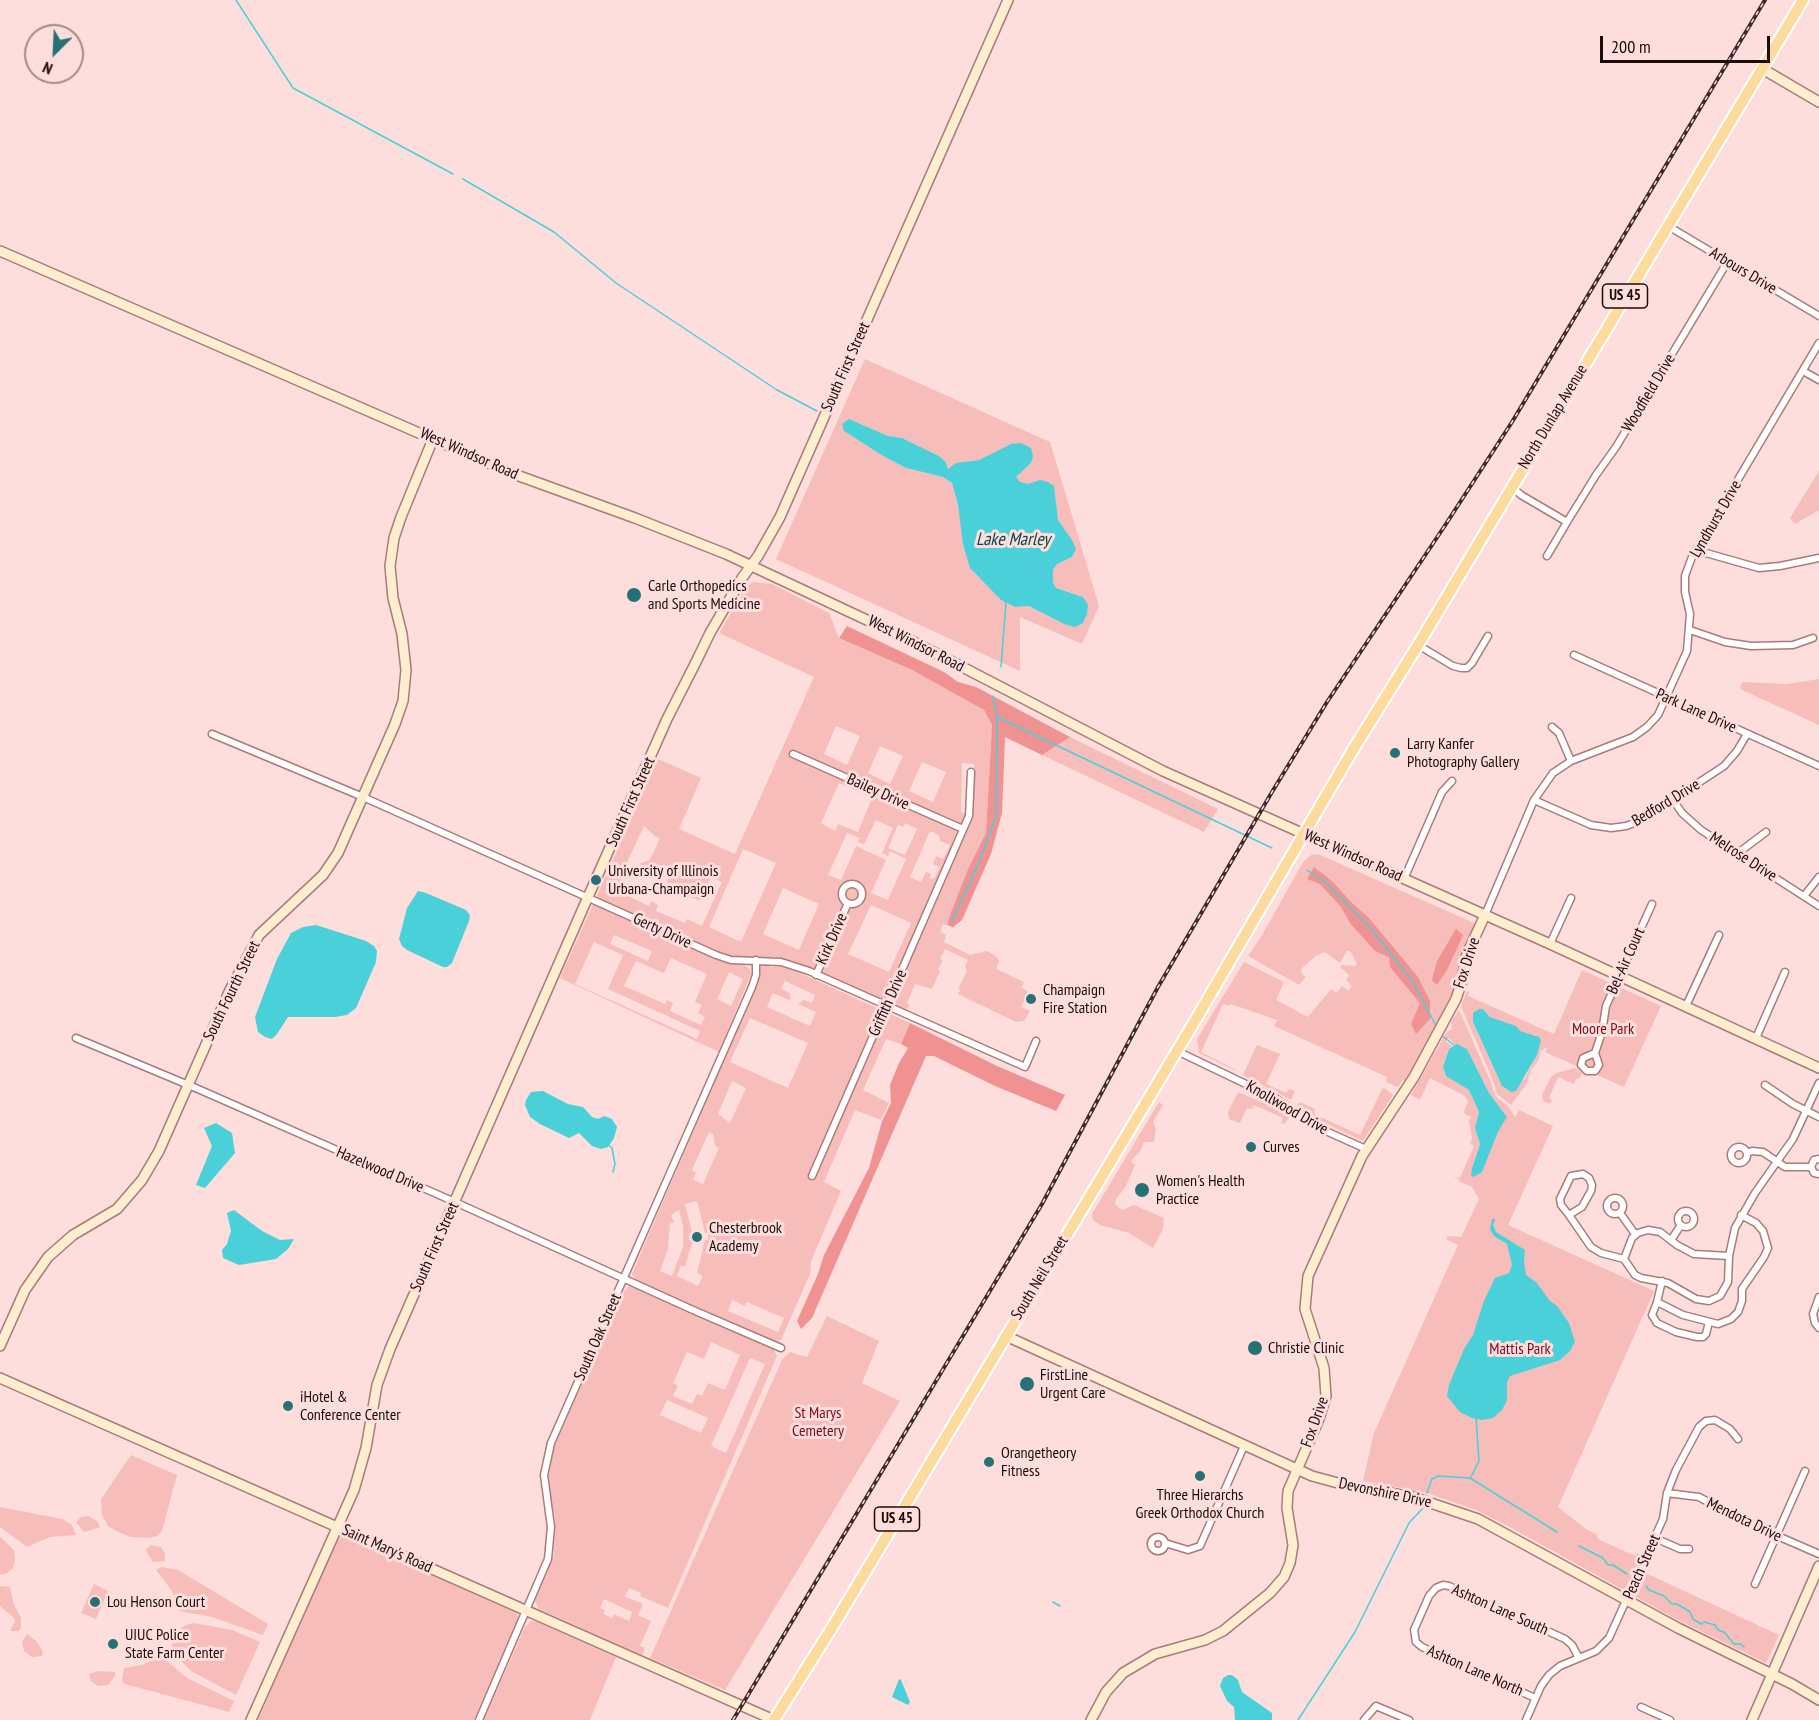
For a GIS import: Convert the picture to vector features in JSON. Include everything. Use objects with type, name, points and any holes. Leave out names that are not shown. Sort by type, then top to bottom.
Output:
[{"type":"main road","name":"North Dunlap Avenue","points":[[1304,834],[1803,0]]},
{"type":"main road","name":"South Neil Street","points":[[774,1720],[1177,1051],[1304,834]]},
{"type":"street","name":"South First Street","points":[[251,1720],[357,1480],[383,1368],[454,1202],[667,719],[710,633],[771,533],[791,491],[1008,0]]},
{"type":"street","points":[[1761,68],[1819,102]]},
{"type":"street","name":"Arbours Drive","points":[[1668,226],[1819,316]]},
{"type":"street","name":"West Windsor Road","points":[[0,251],[512,473],[689,539],[750,566],[918,644],[1163,771],[1550,944],[1819,1068]]},
{"type":"street","name":"Woodfield Drive","points":[[1547,556],[1596,475],[1616,447],[1728,261]]},
{"type":"street","name":"Lyndhurst Drive","points":[[1485,915],[1534,800],[1553,773],[1571,761],[1640,732],[1658,715],[1687,651],[1690,614],[1685,592],[1685,576],[1697,548],[1819,344]]},
{"type":"street","points":[[1803,371],[1819,380]]},
{"type":"street","name":"South Fourth Street","points":[[0,1346],[25,1290],[48,1257],[73,1235],[117,1209],[142,1180],[159,1151],[234,980],[259,935],[323,875],[338,852],[403,701],[406,670],[402,634],[393,598],[390,566],[400,517],[434,439]]},
{"type":"street","points":[[1512,487],[1521,495],[1567,522]]},
{"type":"street","points":[[1697,548],[1715,556],[1759,568],[1819,558]]},
{"type":"street","points":[[1690,630],[1725,642],[1751,646],[1793,645],[1813,638]]},
{"type":"street","points":[[1418,645],[1453,666],[1467,668],[1488,636]]},
{"type":"street","name":"Park Lane Drive","points":[[1574,655],[1819,766]]},
{"type":"street","points":[[1551,727],[1559,733],[1571,761]]},
{"type":"street","name":"Gerty Drive","points":[[212,734],[363,797],[716,955],[730,960],[781,962],[816,975],[1025,1067],[1036,1041]]},
{"type":"street","name":"Bedford Drive","points":[[1534,800],[1591,825],[1611,828],[1634,824],[1724,766],[1737,751],[1747,734]]},
{"type":"street","name":"Bailey Drive","points":[[793,754],[963,829]]},
{"type":"street","name":"Griffith Drive","points":[[812,1176],[969,816],[971,772]]},
{"type":"street","points":[[1404,879],[1442,792],[1452,781]]},
{"type":"street","name":"Melrose Drive","points":[[1673,800],[1689,820],[1819,906]]},
{"type":"street","points":[[1738,853],[1766,832]]},
{"type":"street","points":[[1804,896],[1819,877]]},
{"type":"street","points":[[1550,944],[1571,898]]},
{"type":"street","name":"Kirk Drive","points":[[816,975],[848,903]]},
{"type":"street","name":"Bel-Air Court","points":[[1595,1053],[1602,1032],[1606,1006],[1652,904]]},
{"type":"street","name":"Fox Drive","points":[[1091,1720],[1106,1692],[1123,1673],[1155,1654],[1205,1640],[1223,1631],[1280,1583],[1290,1563],[1293,1545],[1286,1500],[1296,1469],[1323,1407],[1326,1388],[1324,1368],[1305,1309],[1308,1276],[1366,1149],[1414,1077],[1456,999],[1467,954],[1485,915]]},
{"type":"street","points":[[1686,1006],[1719,934]]},
{"type":"street","name":"South Oak Street","points":[[479,1720],[528,1611],[550,1550],[551,1519],[544,1475],[547,1453],[752,987],[756,975],[756,960]]},
{"type":"street","points":[[1756,1038],[1785,972]]},
{"type":"street","name":"Hazelwood Drive","points":[[76,1038],[188,1085],[781,1348]]},
{"type":"street","name":"Knollwood Drive","points":[[1177,1051],[1275,1098],[1319,1128],[1366,1149]]},
{"type":"street","points":[[1569,1215],[1582,1207],[1591,1191],[1592,1185],[1589,1178],[1583,1174],[1571,1176],[1560,1199],[1569,1215],[1591,1247],[1600,1253],[1624,1259],[1635,1275],[1641,1278],[1662,1281],[1703,1301],[1720,1296],[1728,1282],[1729,1256],[1735,1228],[1793,1139],[1819,1083]]},
{"type":"street","points":[[1765,1086],[1819,1117]]},
{"type":"street","points":[[1747,1153],[1763,1152],[1785,1167],[1811,1167]]},
{"type":"street","points":[[1811,1167],[1814,1160],[1819,1159]]},
{"type":"street","points":[[1811,1167],[1815,1173],[1819,1174]]},
{"type":"street","points":[[1620,1213],[1635,1234]]},
{"type":"street","points":[[1657,1302],[1683,1315],[1718,1324],[1731,1319],[1738,1312],[1742,1302],[1742,1289],[1768,1248],[1763,1231],[1756,1223],[1742,1215]]},
{"type":"street","points":[[1671,1240],[1681,1225]]},
{"type":"street","points":[[1624,1259],[1635,1234],[1654,1230],[1694,1254],[1729,1256]]},
{"type":"street","points":[[1662,1281],[1652,1315],[1657,1323],[1676,1332],[1703,1337],[1709,1322]]},
{"type":"street","points":[[1728,1282],[1742,1289]]},
{"type":"street","points":[[1819,1298],[1813,1314],[1819,1328]]},
{"type":"street","name":"Devonshire Drive","points":[[1006,1336],[1296,1469],[1329,1481],[1424,1500],[1478,1519],[1686,1633],[1792,1684],[1819,1700]]},
{"type":"street","name":"Saint Mary's Road","points":[[0,1378],[774,1720]]},
{"type":"street","name":"Peach Street","points":[[1526,1720],[1541,1686],[1549,1675],[1560,1666],[1596,1651],[1610,1638],[1663,1519],[1667,1493],[1676,1470],[1702,1424],[1714,1420],[1731,1430],[1738,1439]]},
{"type":"street","points":[[1165,1543],[1188,1550],[1200,1546],[1244,1446]]},
{"type":"street","points":[[1755,1584],[1804,1471]]},
{"type":"street","name":"Mendota Drive","points":[[1667,1493],[1706,1500],[1740,1520],[1819,1554]]},
{"type":"street","points":[[1654,1538],[1680,1549],[1689,1549]]},
{"type":"street","points":[[1752,1720],[1819,1566]]},
{"type":"street","name":"Ashton Lane South","points":[[1416,1642],[1414,1630],[1430,1596],[1436,1588],[1443,1585],[1565,1639],[1572,1645],[1579,1658]]},
{"type":"street","name":"Ashton Lane North","points":[[1416,1642],[1422,1647],[1535,1698]]},
{"type":"street","points":[[1364,1720],[1376,1707],[1408,1720]]},
{"type":"street","points":[[1641,1707],[1670,1720]]},
{"type":"green space","points":[[865,359],[1050,442],[1099,606],[1082,644],[1020,617],[1020,671],[776,559]],"holes":[[[849,419],[888,436],[902,438],[939,456],[945,461],[948,469],[969,461],[979,460],[1011,444],[1031,463],[1015,477],[1019,482],[1028,484],[1055,509],[1058,520],[1072,540],[1072,557],[1057,564],[1053,570],[1053,582],[1056,588],[1083,597],[1064,624],[1029,606],[1015,607],[1001,600],[975,574],[952,483],[943,477],[906,468],[844,431]]]},
{"type":"green space","points":[[1819,471],[1819,510],[1795,524],[1790,518]]},
{"type":"green space","points":[[753,582],[772,584],[829,613],[839,638],[912,670],[984,710],[992,725],[986,833],[968,869],[947,925],[943,924],[940,932],[946,935],[944,942],[970,955],[987,951],[996,956],[999,961],[996,969],[1024,982],[1021,988],[1028,991],[1021,1007],[1030,1011],[1024,1021],[1016,1022],[958,994],[960,990],[958,989],[967,971],[965,966],[968,960],[945,949],[940,959],[943,960],[938,970],[940,971],[932,989],[915,984],[907,1003],[910,1005],[905,1011],[892,1003],[971,822],[974,764],[962,763],[961,812],[967,814],[885,1001],[790,961],[774,957],[742,958],[737,960],[750,969],[751,974],[719,1052],[560,978],[658,759],[701,778],[679,829],[735,854],[814,677],[721,634],[720,632]],"holes":[[[836,726],[860,736],[847,765],[824,754]],[[880,746],[903,756],[890,784],[868,773]],[[922,762],[946,772],[933,802],[909,791]],[[839,783],[872,798],[858,832],[838,824],[835,831],[821,823]],[[876,820],[893,828],[882,853],[888,856],[890,851],[906,859],[888,900],[871,893],[886,860],[856,846],[841,880],[828,875],[847,833],[860,838],[858,842],[864,844]],[[905,823],[917,829],[905,855],[888,848],[898,825],[903,827]],[[644,826],[660,838],[650,860],[641,863],[636,874],[624,869]],[[930,831],[939,835],[940,841],[950,845],[943,859],[936,856],[933,864],[940,867],[934,879],[930,878],[931,874],[926,872],[921,882],[910,877]],[[743,849],[776,863],[741,942],[709,927]],[[650,865],[668,874],[667,886],[700,901],[711,877],[722,882],[702,926],[687,919],[685,923],[656,911],[658,905],[652,901],[649,906],[616,890],[624,873],[638,879],[643,867]],[[783,888],[819,904],[799,950],[763,934]],[[871,905],[911,923],[889,972],[848,954]],[[614,935],[652,951],[648,961],[610,944]],[[594,942],[623,955],[608,989],[700,1031],[697,1039],[575,984]],[[671,958],[707,974],[695,1002],[702,1005],[698,1013],[705,1017],[701,1025],[670,1011],[673,1003],[667,1000],[665,1004],[624,986],[636,961],[664,973]],[[729,972],[743,979],[731,1006],[717,999]]]},
{"type":"green space","points":[[1819,679],[1819,725],[1740,689],[1742,682],[1787,684]]},
{"type":"green space","points":[[1070,737],[1218,809],[1204,832],[1042,755]]},
{"type":"green space","points":[[1318,854],[1474,923],[1450,1000],[1406,1081],[1403,1080],[1398,1087],[1386,1082],[1387,1077],[1274,1026],[1277,1020],[1231,1004],[1230,1006],[1223,1004],[1201,1052],[1236,1071],[1199,1053],[1197,1039],[1244,962],[1284,982],[1276,1000],[1308,1017],[1331,989],[1337,993],[1342,986],[1349,991],[1352,986],[1346,980],[1349,975],[1340,967],[1357,964],[1350,951],[1347,951],[1340,963],[1325,952],[1316,956],[1301,969],[1302,974],[1306,977],[1299,985],[1248,956],[1303,862],[1311,855]]},
{"type":"green space","points":[[766,964],[770,967],[782,967],[802,974],[910,1023],[901,1044],[886,1039],[863,1090],[889,1103],[881,1120],[855,1110],[824,1182],[841,1191],[811,1261],[810,1274],[781,1340],[775,1342],[653,1288],[635,1279],[632,1274],[757,983],[761,966]],"holes":[[[785,981],[815,995],[812,1003],[804,1000],[798,1004],[816,1012],[810,1026],[767,1007],[773,993],[791,1001],[790,993],[781,989]],[[750,1018],[808,1043],[788,1088],[730,1062]],[[732,1081],[746,1088],[730,1123],[718,1114]],[[709,1132],[713,1134],[715,1146],[719,1148],[703,1184],[693,1180],[696,1173],[692,1170]],[[697,1201],[705,1233],[708,1233],[708,1240],[705,1240],[697,1273],[703,1276],[698,1286],[677,1276],[681,1265],[685,1267],[693,1240],[689,1240],[689,1233],[692,1232],[685,1204]],[[679,1210],[683,1226],[683,1247],[672,1276],[660,1271],[668,1249],[670,1223],[674,1223],[671,1215]],[[732,1300],[745,1306],[747,1302],[784,1318],[778,1332],[728,1311]]]},
{"type":"green space","name":"Moore Park","points":[[1582,970],[1661,1006],[1624,1087],[1545,1052],[1547,1048],[1545,1048],[1531,1070],[1526,1085],[1511,1105],[1497,1094],[1461,1006],[1467,991],[1468,996],[1554,1034]],"holes":[[[1483,1009],[1490,1017],[1516,1026],[1519,1031],[1535,1035],[1541,1041],[1537,1055],[1525,1078],[1507,1090],[1502,1086],[1473,1022]]]},
{"type":"green space","name":"Mattis Park","points":[[1459,1010],[1495,1096],[1508,1106],[1515,1117],[1519,1110],[1553,1126],[1508,1225],[1654,1291],[1558,1507],[1596,1534],[1598,1539],[1635,1556],[1637,1553],[1640,1554],[1642,1557],[1637,1569],[1779,1635],[1766,1663],[1676,1619],[1476,1510],[1427,1493],[1363,1481],[1374,1433],[1458,1245],[1446,1239],[1448,1236],[1461,1237],[1479,1199],[1472,1187],[1452,1176],[1460,1178],[1474,1146],[1470,1144],[1472,1138],[1469,1121],[1471,1117],[1463,1113],[1468,1102],[1465,1096],[1430,1078],[1420,1100],[1411,1095],[1446,1033],[1452,1029],[1451,1022]],"holes":[[[1449,1038],[1456,1045],[1467,1049],[1489,1093],[1507,1117],[1485,1164],[1472,1168],[1480,1143],[1475,1128],[1479,1112],[1469,1090],[1446,1076],[1443,1067],[1452,1046],[1445,1041]]]},
{"type":"green space","points":[[1257,1045],[1280,1054],[1266,1084],[1286,1093],[1289,1089],[1295,1091],[1291,1100],[1243,1075]]},
{"type":"green space","points":[[1575,1068],[1582,1073],[1579,1079],[1576,1079],[1574,1084],[1558,1077],[1549,1098],[1552,1100],[1550,1104],[1543,1101],[1542,1095],[1551,1077]]},
{"type":"green space","points":[[1384,1088],[1393,1095],[1363,1141],[1318,1120],[1297,1105],[1300,1102],[1315,1109],[1314,1114],[1360,1135]]},
{"type":"green space","points":[[1238,1092],[1269,1105],[1289,1117],[1288,1119],[1284,1124],[1281,1123],[1283,1118],[1254,1105],[1252,1109],[1247,1108],[1240,1123],[1229,1119],[1228,1112]]},
{"type":"green space","points":[[1159,1102],[1163,1105],[1153,1122],[1156,1129],[1154,1142],[1144,1142],[1141,1150],[1131,1162],[1135,1165],[1115,1204],[1122,1210],[1134,1205],[1164,1218],[1163,1229],[1153,1248],[1129,1233],[1100,1225],[1093,1220],[1092,1214]]},
{"type":"green space","points":[[628,1287],[635,1287],[772,1346],[777,1356],[668,1608],[640,1596],[641,1593],[629,1588],[625,1597],[642,1603],[638,1615],[651,1621],[640,1646],[645,1648],[642,1655],[539,1609],[535,1601],[554,1555],[555,1517],[548,1475],[554,1446]],"holes":[[[711,1342],[740,1355],[725,1390],[708,1383],[702,1396],[697,1394],[692,1404],[673,1396],[678,1386],[673,1383],[687,1352],[704,1359]],[[750,1358],[765,1364],[726,1453],[711,1446]],[[667,1400],[708,1418],[701,1433],[660,1415]],[[604,1599],[632,1612],[629,1621],[614,1614],[612,1618],[604,1614],[605,1610],[600,1608]]]},
{"type":"green space","name":"St Marys Cemetery","points":[[827,1316],[879,1341],[862,1383],[900,1401],[725,1690],[650,1658],[782,1360],[790,1352],[807,1357]]},
{"type":"green space","points":[[131,1455],[177,1475],[162,1531],[157,1536],[131,1537],[108,1526],[102,1515],[101,1499]]},
{"type":"green space","points":[[0,1507],[62,1519],[72,1525],[76,1535],[50,1537],[27,1547],[0,1527]]},
{"type":"green space","points":[[88,1516],[97,1521],[100,1527],[84,1532],[76,1522],[81,1517]]},
{"type":"green space","points":[[343,1536],[353,1538],[517,1610],[518,1621],[474,1720],[258,1720],[337,1540]]},
{"type":"green space","points":[[0,1537],[14,1550],[15,1559],[13,1568],[6,1574],[0,1575]]},
{"type":"green space","points":[[150,1545],[161,1547],[165,1553],[165,1561],[152,1561],[146,1550]]},
{"type":"green space","points":[[162,1567],[178,1570],[268,1624],[263,1635],[212,1617],[179,1611],[172,1591],[156,1570]]},
{"type":"green space","name":"Lou Henson Court","points":[[94,1584],[108,1591],[96,1619],[81,1613]]},
{"type":"green space","points":[[0,1586],[10,1587],[14,1605],[21,1618],[21,1628],[18,1631],[10,1631],[15,1621],[14,1618],[0,1606]]},
{"type":"green space","points":[[531,1621],[616,1657],[590,1720],[484,1720],[525,1627]]},
{"type":"green space","points":[[194,1623],[232,1630],[260,1642],[236,1695],[191,1671],[173,1652],[172,1645],[180,1629]]},
{"type":"green space","points":[[27,1634],[37,1642],[43,1652],[42,1656],[32,1657],[24,1651],[22,1642]]},
{"type":"green space","points":[[161,1656],[187,1678],[234,1701],[229,1712],[123,1682],[124,1668],[142,1665]]},
{"type":"green space","points":[[99,1671],[115,1672],[115,1676],[108,1685],[98,1686],[91,1681],[89,1674]]},
{"type":"shaded area","points":[[847,626],[944,672],[958,682],[976,687],[1070,737],[1042,755],[1005,737],[1002,813],[991,854],[962,920],[953,927],[947,925],[952,910],[968,869],[986,833],[992,725],[984,710],[912,670],[839,638]]},
{"type":"shaded area","points":[[1314,867],[1333,882],[1369,918],[1418,977],[1430,1001],[1430,1019],[1416,1034],[1411,1024],[1420,1003],[1390,967],[1389,957],[1375,951],[1320,884],[1307,879]]},
{"type":"shaded area","points":[[1456,929],[1463,935],[1447,970],[1437,985],[1432,980],[1437,961]]},
{"type":"shaded area","points":[[910,1023],[997,1066],[1065,1095],[1056,1111],[995,1086],[934,1056],[926,1056],[812,1318],[801,1329],[797,1321],[824,1255],[869,1168],[882,1121],[891,1103],[890,1085],[908,1048],[901,1044]]},
{"type":"water","name":"Lake Marley","points":[[849,419],[888,436],[902,438],[939,456],[945,461],[948,469],[956,463],[979,460],[1011,444],[1021,443],[1031,448],[1033,456],[1031,463],[1016,477],[1020,482],[1028,484],[1040,480],[1054,486],[1058,520],[1076,549],[1072,557],[1057,564],[1053,570],[1053,582],[1056,588],[1083,597],[1088,605],[1083,623],[1075,627],[1064,624],[1029,606],[1015,607],[1001,600],[970,568],[963,544],[958,505],[952,483],[943,477],[906,468],[883,456],[844,431],[842,424]]},
{"type":"water","points":[[418,891],[466,910],[470,915],[452,963],[447,967],[407,950],[399,939],[407,908]]},
{"type":"water","points":[[316,925],[366,941],[377,951],[376,962],[356,1008],[347,1015],[335,1017],[288,1017],[272,1039],[265,1037],[258,1032],[255,1017],[277,959],[291,933],[303,927]]},
{"type":"water","points":[[1483,1009],[1490,1017],[1516,1026],[1520,1031],[1539,1037],[1541,1041],[1537,1055],[1516,1091],[1511,1092],[1502,1086],[1473,1022],[1473,1013]]},
{"type":"water","points":[[1457,1044],[1467,1049],[1489,1093],[1507,1117],[1498,1132],[1482,1172],[1473,1177],[1472,1168],[1480,1144],[1475,1128],[1479,1112],[1469,1090],[1446,1076],[1443,1067],[1449,1049]]},
{"type":"water","points":[[543,1091],[568,1104],[583,1107],[592,1117],[598,1119],[604,1116],[612,1119],[617,1127],[608,1147],[601,1149],[592,1146],[579,1133],[569,1138],[530,1117],[525,1105],[526,1100],[531,1092]]},
{"type":"water","points":[[216,1123],[232,1133],[235,1153],[205,1188],[196,1185],[212,1146],[204,1128]]},
{"type":"water","points":[[234,1210],[262,1231],[280,1240],[294,1239],[288,1249],[276,1259],[239,1265],[223,1258],[222,1250],[227,1244],[231,1231],[227,1213]]},
{"type":"water","points":[[1492,1219],[1495,1219],[1493,1225],[1496,1232],[1525,1250],[1526,1275],[1536,1282],[1550,1301],[1557,1306],[1569,1323],[1575,1342],[1570,1351],[1560,1360],[1510,1376],[1507,1382],[1507,1400],[1502,1410],[1493,1418],[1482,1420],[1460,1412],[1447,1396],[1449,1385],[1464,1349],[1473,1335],[1484,1301],[1495,1278],[1509,1273],[1512,1265],[1507,1244],[1494,1236],[1490,1229]]},
{"type":"water","points":[[1228,1675],[1238,1680],[1242,1692],[1272,1713],[1272,1720],[1235,1720],[1234,1707],[1227,1701],[1220,1686],[1223,1678]]},
{"type":"water","points":[[899,1679],[910,1702],[908,1705],[892,1697]]},
{"type":"waterway","points":[[236,0],[293,88],[453,174]]},
{"type":"waterway","points":[[463,179],[554,232],[616,283],[777,390],[817,411]]},
{"type":"waterway","points":[[1001,667],[1006,602]]},
{"type":"waterway","points":[[993,696],[997,717],[1272,848]]},
{"type":"waterway","points":[[952,921],[979,862],[996,817],[997,718]]},
{"type":"waterway","points":[[1307,870],[1325,882],[1373,931],[1413,982],[1437,1028]]},
{"type":"waterway","points":[[1441,1035],[1454,1045]]},
{"type":"waterway","points":[[609,1145],[612,1148],[615,1164],[613,1172]]},
{"type":"waterway","points":[[1471,1477],[1479,1461],[1476,1418]]},
{"type":"waterway","points":[[1427,1493],[1432,1479],[1438,1476],[1470,1478],[1557,1532]]},
{"type":"waterway","points":[[1298,1720],[1355,1632],[1409,1523],[1423,1508]]},
{"type":"waterway","points":[[1579,1546],[1627,1574]]},
{"type":"waterway","points":[[1646,1586],[1649,1590],[1664,1596],[1672,1604],[1677,1604],[1690,1612],[1693,1619],[1701,1624],[1704,1622],[1715,1625],[1734,1644],[1741,1644],[1744,1647]]},
{"type":"waterway","points":[[1053,1602],[1060,1606]]},
{"type":"railway","points":[[733,1720],[1042,1204],[1158,987],[1272,792],[1327,702],[1512,422],[1765,0]]},
{"type":"place","name":"Carle Orthopedics and Sports Medicine","points":[[634,595]]},
{"type":"place","name":"Larry Kanfer Photography Gallery","points":[[1395,753]]},
{"type":"place","name":"University of Illinois Urbana-Champaign","points":[[596,880]]},
{"type":"place","name":"Champaign Fire Station","points":[[1031,999]]},
{"type":"place","name":"Curves","points":[[1251,1147]]},
{"type":"place","name":"Women's Health Practice","points":[[1142,1190]]},
{"type":"place","name":"Chesterbrook Academy","points":[[697,1237]]},
{"type":"place","name":"Christie Clinic","points":[[1255,1348]]},
{"type":"place","name":"FirstLine Urgent Care","points":[[1027,1384]]},
{"type":"place","name":"iHotel & Conference Center","points":[[288,1406]]},
{"type":"place","name":"Orangetheory Fitness","points":[[989,1462]]},
{"type":"place","name":"Three Hierarchs Greek Orthodox Church","points":[[1200,1476]]},
{"type":"place","name":"Lou Henson Court","points":[[95,1602]]},
{"type":"place","name":"UIUC Police State Farm Center","points":[[113,1644]]}]
